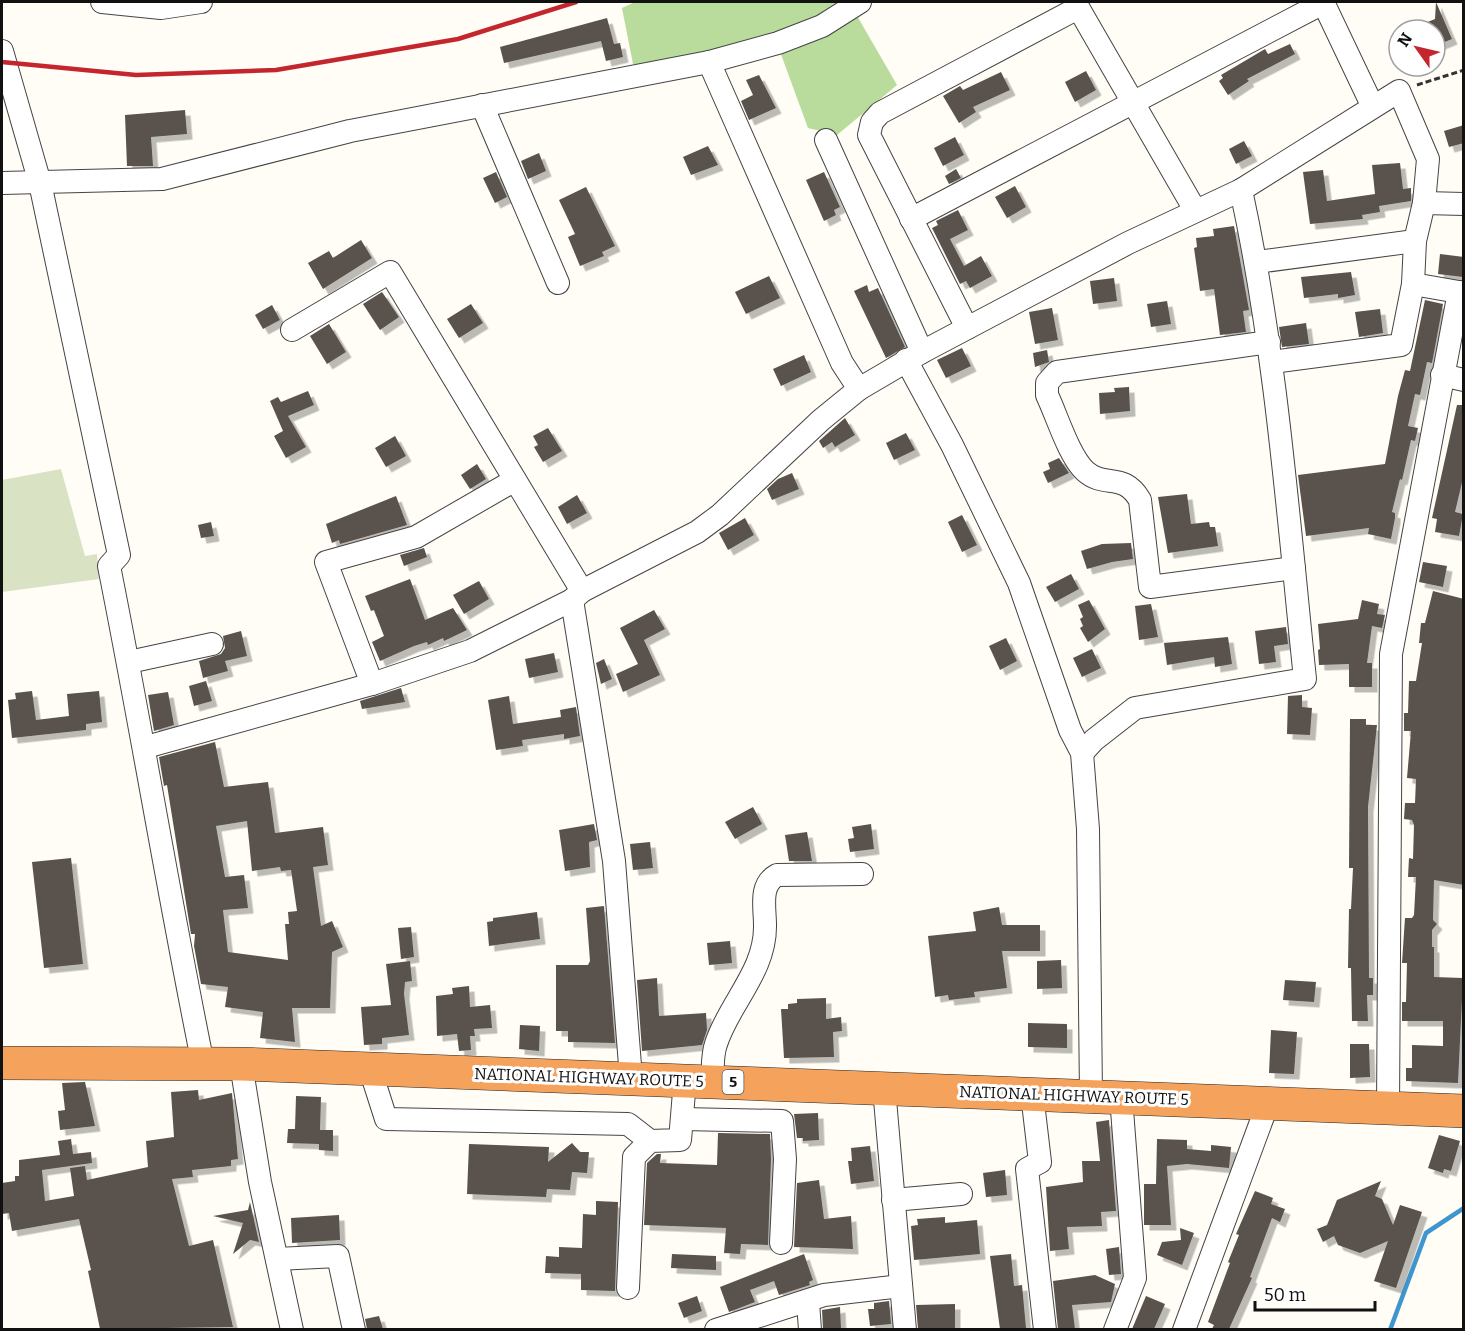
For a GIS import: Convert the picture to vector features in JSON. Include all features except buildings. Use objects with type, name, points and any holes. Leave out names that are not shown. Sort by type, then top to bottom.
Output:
[{"type":"highway","name":"NATIONAL HIGHWAY ROUTE 5","points":[[2,1063],[241,1064],[1464,1111]]},
{"type":"street","points":[[102,2],[161,8],[201,2]]},
{"type":"street","points":[[2,183],[162,179],[350,131],[709,62],[778,43],[822,26],[860,2]]},
{"type":"street","points":[[911,219],[1134,104],[1323,2],[1372,105]]},
{"type":"street","points":[[967,328],[868,135],[880,113],[1076,5],[1195,210]]},
{"type":"street","points":[[2,51],[40,183],[119,555],[109,566],[146,747],[179,945],[203,1064]]},
{"type":"street","points":[[709,62],[842,363],[859,389]]},
{"type":"street","points":[[146,747],[372,684],[470,651],[577,595],[697,532],[720,515],[821,420],[859,389],[967,328],[1195,210],[1241,190],[1372,105],[1398,91],[1428,159],[1424,203],[1415,241],[1413,284],[1401,345],[1270,352],[1058,372],[1047,383],[1047,395],[1078,463],[1097,479],[1124,483],[1133,488],[1140,500],[1150,587],[1294,568]]},
{"type":"street","points":[[482,105],[558,283]]},
{"type":"street","points":[[826,140],[952,445],[1019,583],[1070,730],[1082,753],[1106,1096],[1135,1278],[1115,1329]]},
{"type":"street","points":[[1082,753],[1094,740],[1135,708],[1305,679],[1270,352],[1257,262],[1241,190]]},
{"type":"street","points":[[1424,203],[1464,204]]},
{"type":"street","points":[[1257,262],[1415,241]]},
{"type":"street","points":[[292,330],[390,272],[515,480],[577,595],[614,861],[631,1078]]},
{"type":"street","points":[[1388,1108],[1391,654],[1453,378],[1461,292],[1413,284]]},
{"type":"street","points":[[372,684],[326,562],[416,537],[515,480]]},
{"type":"street","points":[[129,662],[212,644]]},
{"type":"street","points":[[370,1069],[386,1119],[628,1124],[650,1141],[680,1140],[682,1119],[759,958],[765,934],[765,888],[768,879],[777,875],[862,874]]},
{"type":"street","points":[[241,1064],[261,1182],[292,1329]]},
{"type":"street","points":[[772,1120],[774,1083]]},
{"type":"street","points":[[884,1088],[904,1329]]},
{"type":"street","points":[[1032,1094],[1040,1162],[1027,1169],[1045,1329]]},
{"type":"street","points":[[1184,1329],[1268,1103]]},
{"type":"street","points":[[682,1119],[782,1121],[785,1159],[781,1243]]},
{"type":"street","points":[[628,1288],[634,1158],[650,1141]]},
{"type":"street","points":[[893,1200],[961,1194]]},
{"type":"street","points":[[277,1259],[338,1256],[354,1329]]},
{"type":"street","points":[[716,1329],[808,1302],[824,1295],[901,1286]]},
{"type":"street","points":[[808,1302],[810,1329]]},
{"type":"path","points":[[1398,91],[1464,70]]},
{"type":"green space","points":[[635,2],[849,2],[897,85],[837,135],[808,128],[775,38],[661,66],[633,64],[622,8]]},
{"type":"green space","points":[[61,469],[85,556],[97,554],[99,579],[2,592],[2,480]]},
{"type":"waterway","points":[[1390,1330],[1426,1233],[1464,1208]]},
{"type":"railway","points":[[2,62],[136,75],[276,70],[458,39],[576,2]]}]
